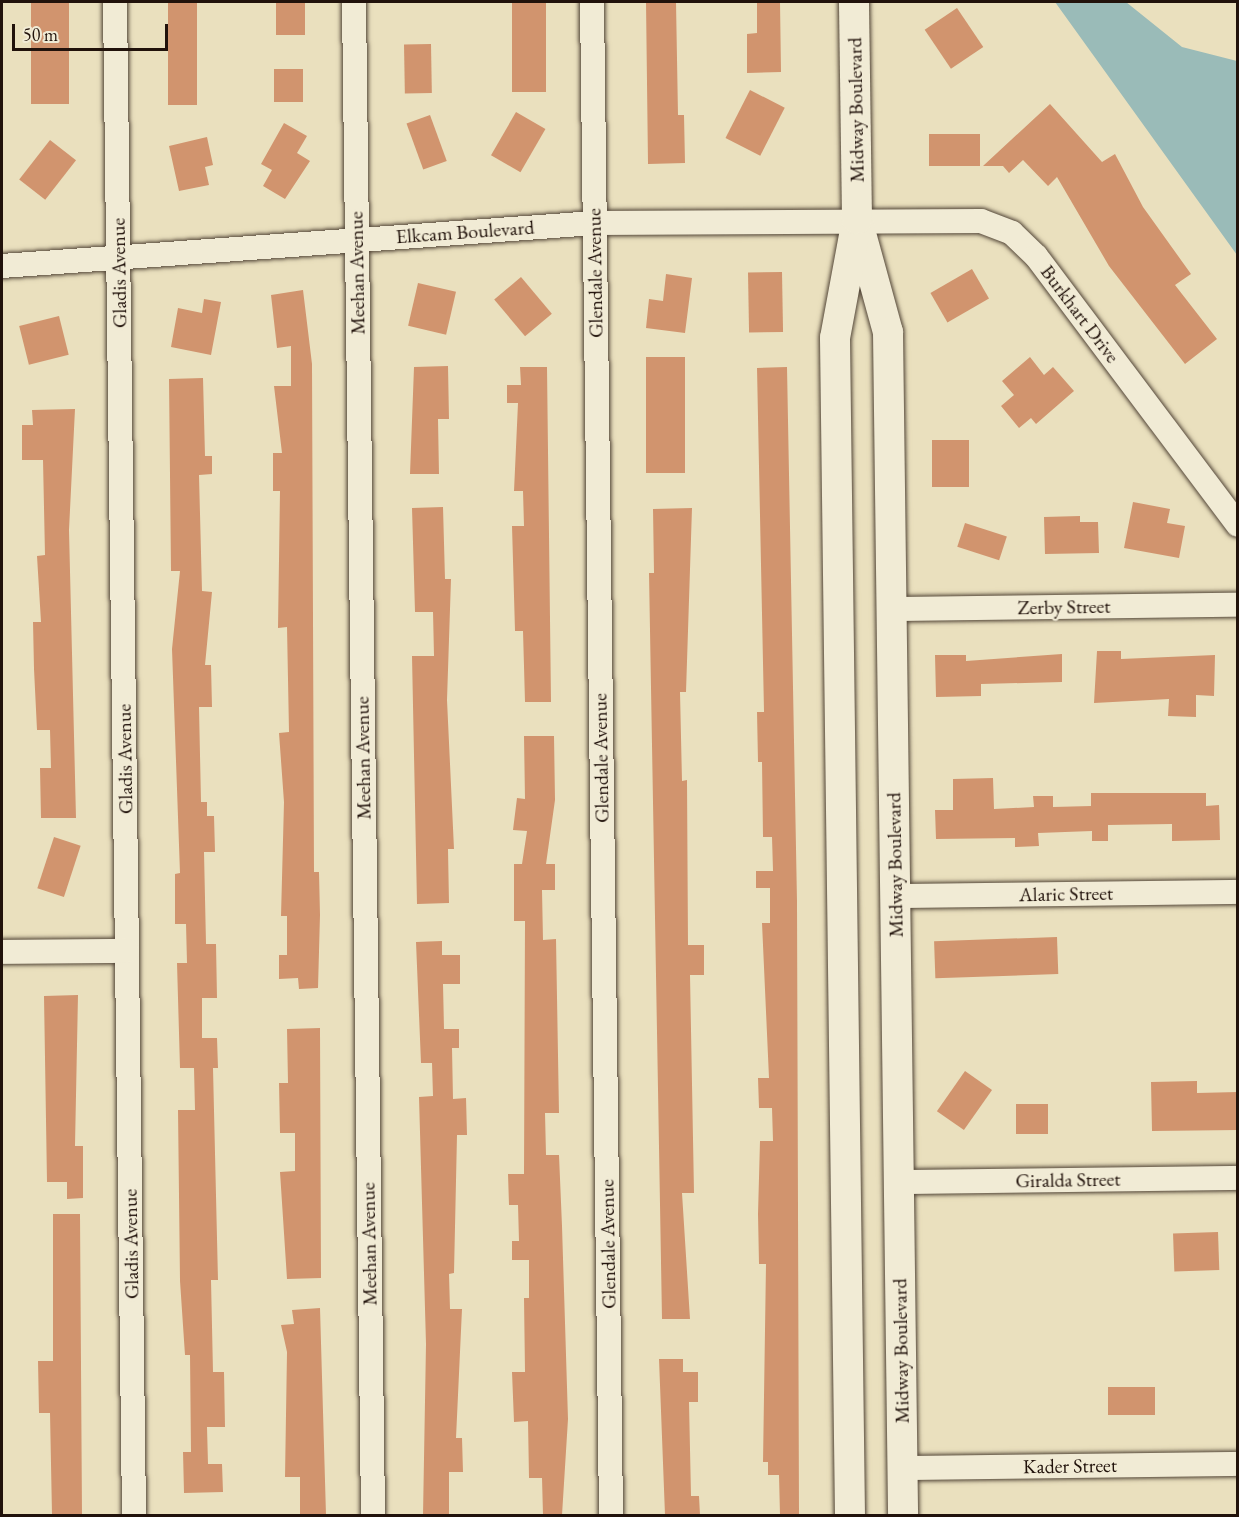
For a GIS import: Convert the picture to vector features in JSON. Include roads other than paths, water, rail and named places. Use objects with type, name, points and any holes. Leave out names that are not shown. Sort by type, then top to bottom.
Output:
[{"type":"street","name":"Gladis Avenue","points":[[115,2],[134,1515]]},
{"type":"street","name":"Meehan Avenue","points":[[354,2],[373,1515]]},
{"type":"street","name":"Glendale Avenue","points":[[592,2],[611,1515]]},
{"type":"street","name":"Midway Boulevard","points":[[850,1515],[835,338],[857,219],[854,2]]},
{"type":"street","name":"Elkcam Boulevard","points":[[2,266],[595,223],[857,219]]},
{"type":"street","name":"Midway Boulevard","points":[[857,219],[888,332],[903,1515]]},
{"type":"street","name":"Burkhart Drive","points":[[857,219],[981,220],[1012,233],[1036,256],[1238,525]]},
{"type":"street","name":"Zerby Street","points":[[891,609],[1238,605]]},
{"type":"street","name":"Alaric Street","points":[[895,896],[1238,891]]},
{"type":"street","points":[[2,952],[127,951]]},
{"type":"street","name":"Giralda Street","points":[[899,1182],[1238,1178]]},
{"type":"street","name":"Kader Street","points":[[902,1468],[1238,1464]]},
{"type":"water","points":[[1055,2],[1126,2],[1182,47],[1237,61],[1237,255]]}]
